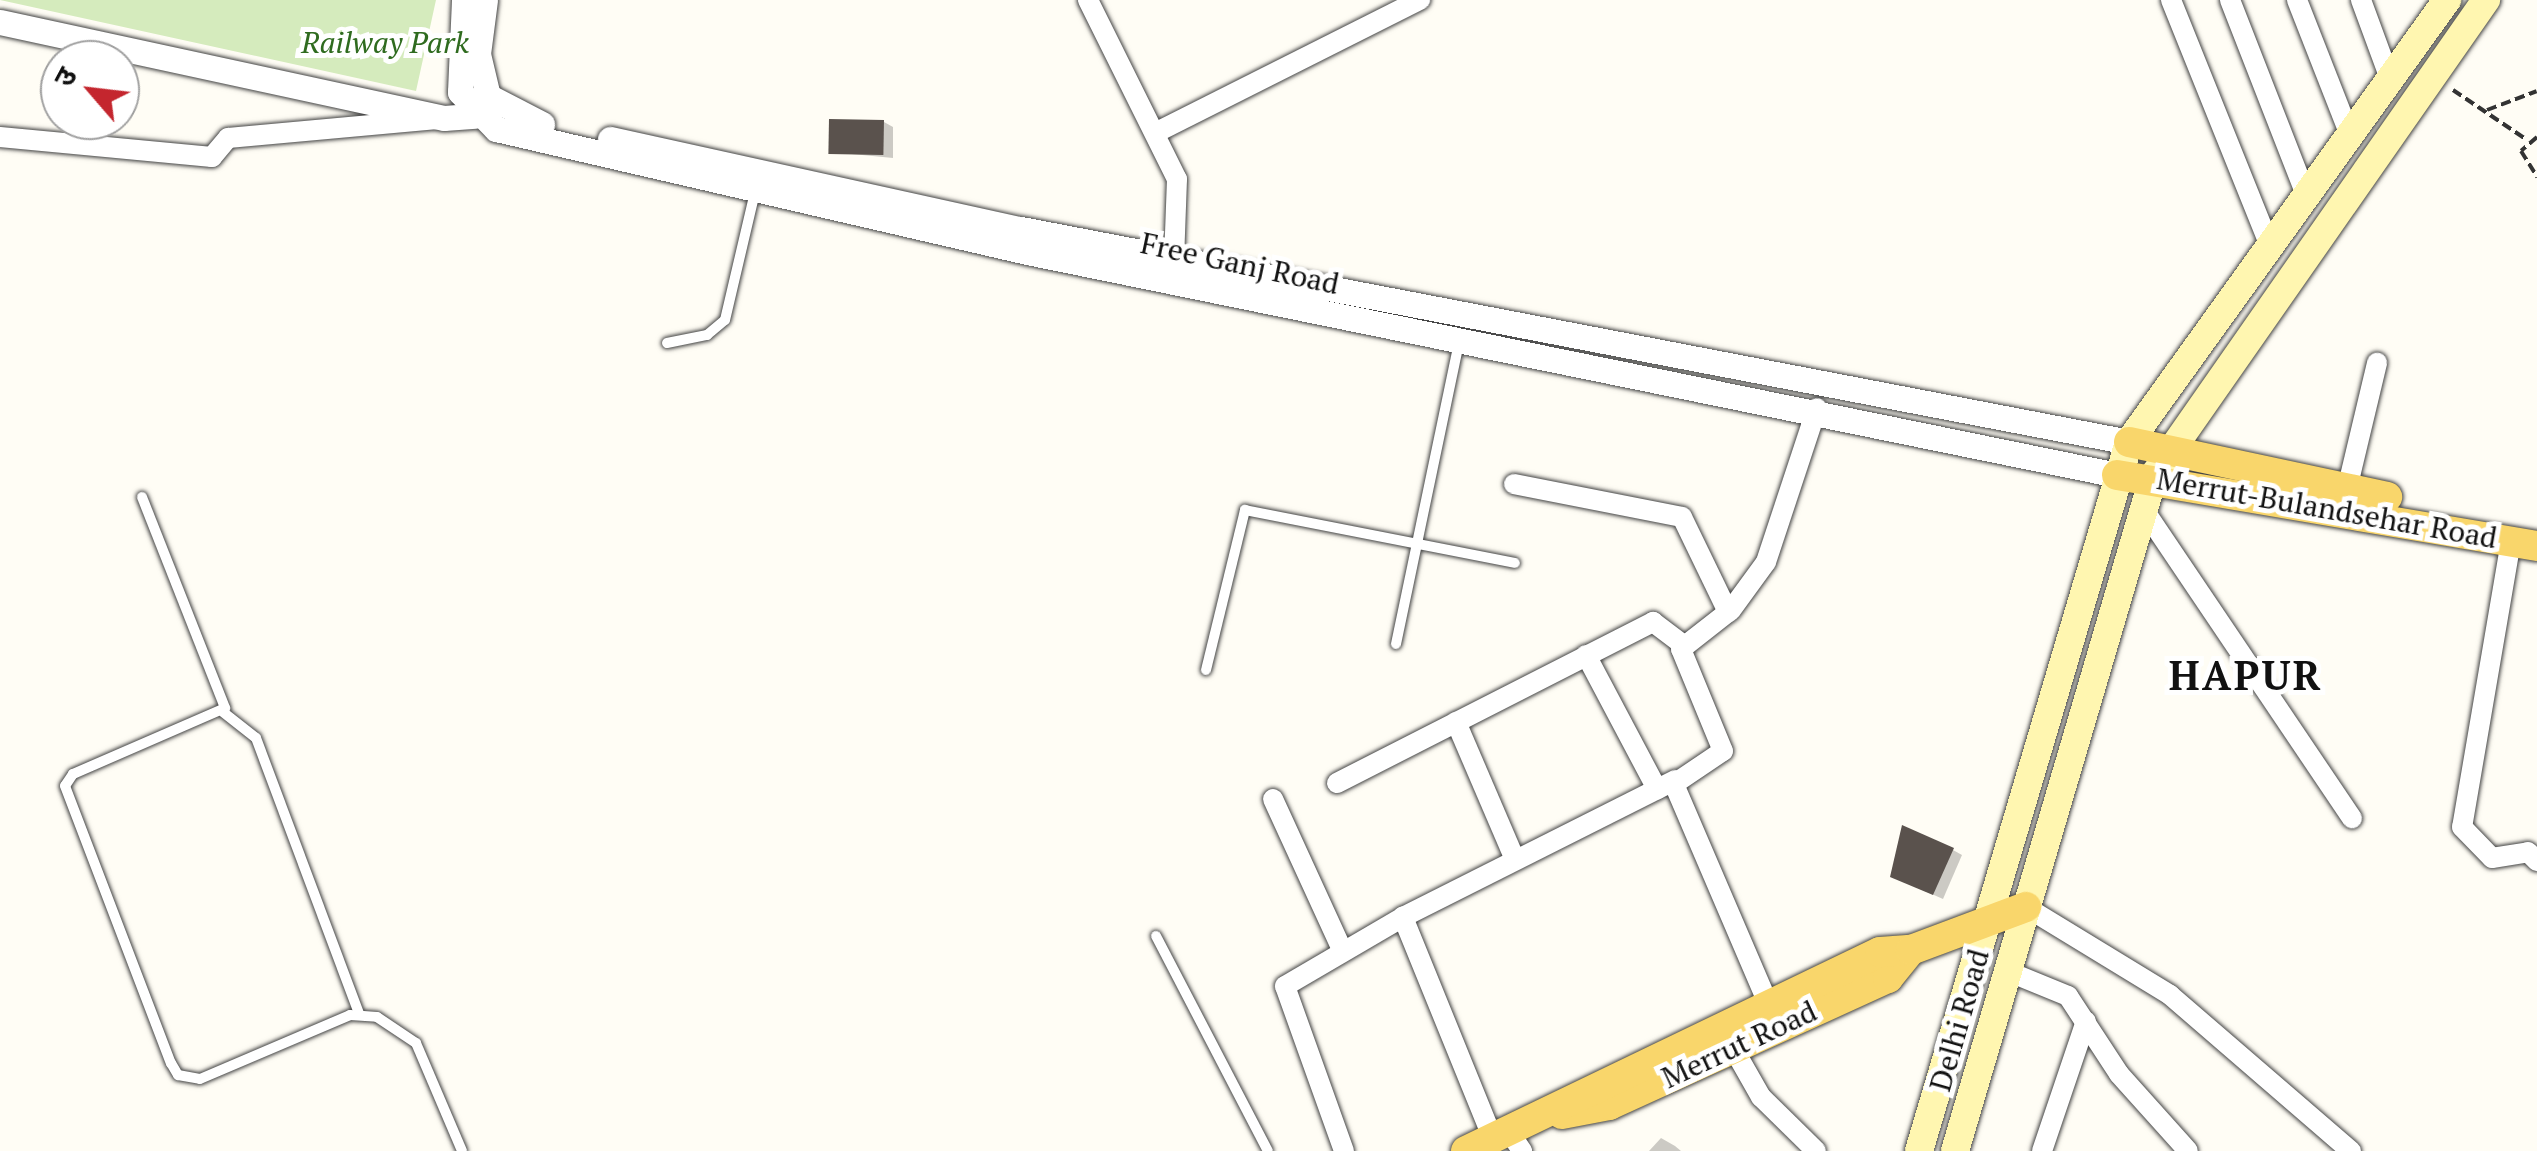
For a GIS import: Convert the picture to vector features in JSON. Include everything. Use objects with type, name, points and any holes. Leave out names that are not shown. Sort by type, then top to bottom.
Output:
[{"type":"main road","points":[[2154,475],[2486,0]]},
{"type":"main road","name":"Delhi Road","points":[[1919,1151],[1983,920],[2129,442],[2350,135],[2439,4]]},
{"type":"main road","points":[[2129,442],[2347,490],[2528,537]]},
{"type":"main road","name":"Merrut-Bulandsehar Road","points":[[2118,475],[2154,475],[2528,537]]},
{"type":"main road","name":"Delhi Road","points":[[1955,1151],[2154,475]]},
{"type":"main road","points":[[2048,703],[2084,710]]},
{"type":"main road","name":"Merrut Road","points":[[1498,1144],[1767,1002],[1880,952],[1911,950],[2026,907]]},
{"type":"main road","name":"Merrut Road","points":[[1554,1115],[1609,1105],[1888,978],[1911,950]]},
{"type":"street","points":[[464,0],[456,70],[474,116]]},
{"type":"street","points":[[485,0],[482,79],[514,116],[1174,259],[2129,442]]},
{"type":"street","points":[[1088,0],[1178,180],[1174,259]]},
{"type":"street","points":[[1155,133],[1420,0]]},
{"type":"street","points":[[2171,0],[2270,246]]},
{"type":"street","points":[[2230,0],[2306,195]]},
{"type":"street","points":[[2297,0],[2350,135]]},
{"type":"street","points":[[2361,0],[2390,78]]},
{"type":"street","name":"Free Ganj Road","points":[[0,22],[444,118],[474,116],[755,192],[1458,342],[1817,408],[2118,475]]},
{"type":"street","points":[[0,138],[212,157],[228,138],[444,118]]},
{"type":"street","points":[[2347,490],[2377,363]]},
{"type":"street","points":[[1682,644],[1728,612],[1775,543],[1817,408]]},
{"type":"street","points":[[1514,484],[1682,517],[1728,612]]},
{"type":"street","points":[[2144,510],[2352,818]]},
{"type":"street","points":[[2528,537],[2462,828],[2492,858],[2528,852],[2537,861]]},
{"type":"street","points":[[1337,784],[1653,622],[1682,644],[1723,752],[1514,858],[1288,981],[1284,994],[1344,1151]]},
{"type":"street","points":[[1586,656],[1666,784],[1767,1002]]},
{"type":"street","points":[[1456,722],[1514,858]]},
{"type":"street","points":[[1274,799],[1342,950]]},
{"type":"street","points":[[2026,907],[2170,994],[2351,1151]]},
{"type":"street","points":[[1403,918],[1498,1144]]},
{"type":"street","points":[[2007,972],[2068,996],[2119,1074],[2188,1151]]},
{"type":"street","points":[[2042,1151],[2086,1021]]},
{"type":"street","points":[[1732,1046],[1761,1097],[1816,1151]]},
{"type":"lane","points":[[667,343],[707,335],[724,320],[755,192]]},
{"type":"lane","points":[[1396,644],[1458,342]]},
{"type":"lane","points":[[142,497],[223,712],[256,738],[359,1014]]},
{"type":"lane","points":[[1206,670],[1245,510],[1515,563]]},
{"type":"lane","points":[[223,712],[72,774],[66,786],[178,1075],[200,1079],[359,1014],[392,1022],[416,1043],[462,1151]]},
{"type":"lane","points":[[1156,936],[1268,1151]]},
{"type":"path","points":[[2432,78],[2487,110],[2527,140],[2537,138]]},
{"type":"path","points":[[2487,110],[2537,91]]},
{"type":"path","points":[[2527,140],[2521,151],[2537,177]]},
{"type":"green space","name":"Railway Park","points":[[0,0],[436,0],[416,91]]},
{"type":"building","points":[[829,119],[884,120],[883,155],[828,154]]},
{"type":"building","points":[[1902,825],[1954,848],[1933,895],[1890,877]]},
{"type":"district","name":"HAPUR","points":[[2246,675]]}]
